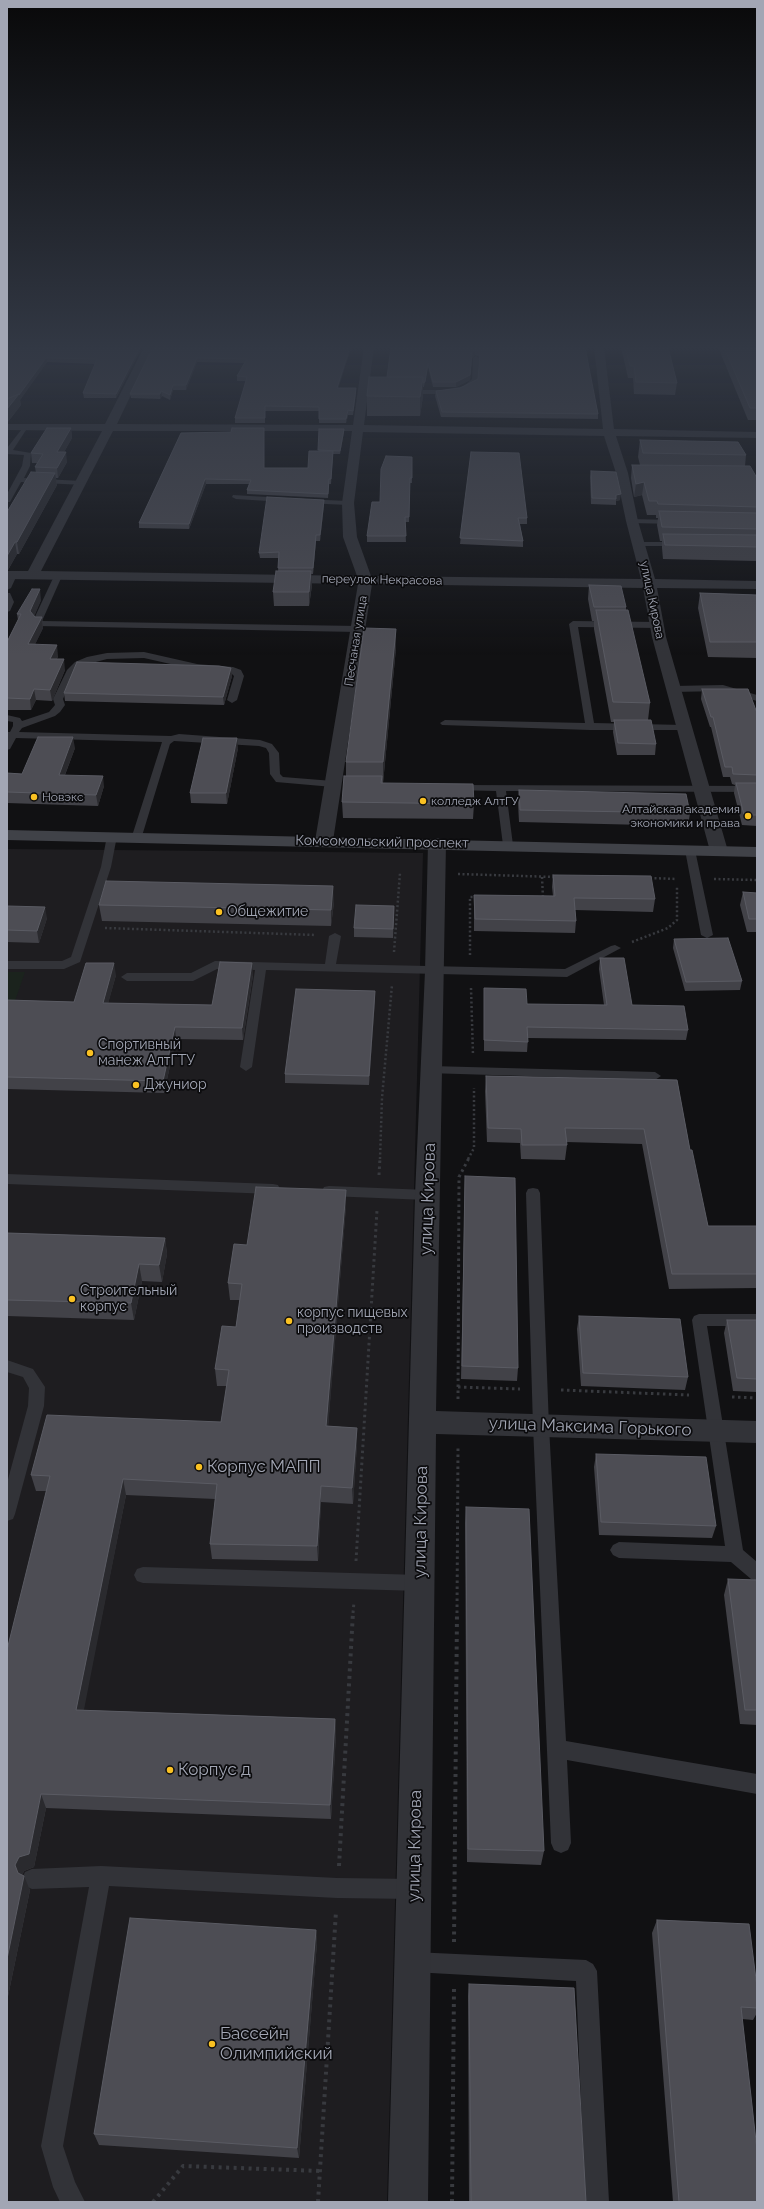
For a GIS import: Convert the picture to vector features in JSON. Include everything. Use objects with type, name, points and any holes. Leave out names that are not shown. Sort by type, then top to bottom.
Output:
[{"type":"main road","name":"Комсомольский проспект","points":[[7,835],[137,836],[757,852]]},
{"type":"street","points":[[32,576],[99,450]]},
{"type":"street","name":"Песчаная улица","points":[[324,841],[335,786],[366,580],[350,537],[348,503],[354,450]]},
{"type":"street","name":"улица Кирова","points":[[616,450],[626,473],[632,521],[649,584],[657,625],[673,689],[719,851]]},
{"type":"street","name":"переулок Некрасова","points":[[10,575],[757,585]]},
{"type":"street","name":"улица Кирова","points":[[408,2202],[422,1422],[427,1195],[435,971],[437,843]]},
{"type":"street","name":"улица Максима Горького","points":[[422,1422],[757,1432]]},
{"type":"lane","points":[[7,500],[26,466],[28,453],[8,452]]},
{"type":"lane","points":[[19,480],[82,483]]},
{"type":"lane","points":[[236,497],[348,503]]},
{"type":"lane","points":[[632,521],[686,522]]},
{"type":"lane","points":[[639,544],[686,544]]},
{"type":"lane","points":[[7,588],[10,575]]},
{"type":"lane","points":[[58,576],[37,621],[40,624],[358,629]]},
{"type":"lane","points":[[7,596],[10,602],[7,609]]},
{"type":"lane","points":[[590,727],[573,624],[657,625]]},
{"type":"lane","points":[[7,747],[10,735],[18,726],[52,714],[57,710],[60,705],[58,699],[71,670],[78,664],[90,658],[144,655],[197,667],[233,670],[238,672],[239,676],[232,700]]},
{"type":"lane","points":[[673,689],[723,688],[757,698]]},
{"type":"lane","points":[[7,718],[17,720],[18,726]]},
{"type":"lane","points":[[445,724],[684,728]]},
{"type":"lane","points":[[10,735],[171,739],[179,737],[260,743],[269,746],[274,753],[274,774],[280,780],[335,786]]},
{"type":"lane","points":[[137,836],[166,742],[171,739]]},
{"type":"lane","points":[[447,788],[757,789]]},
{"type":"lane","points":[[501,788],[508,845]]},
{"type":"lane","points":[[7,965],[64,965],[76,960],[106,867],[112,836]]},
{"type":"lane","points":[[690,850],[707,935]]},
{"type":"lane","points":[[330,968],[335,936]]},
{"type":"lane","points":[[127,977],[193,977],[215,965],[567,973],[615,948]]},
{"type":"lane","points":[[246,1067],[261,966]]},
{"type":"lane","points":[[432,1070],[655,1076]]},
{"type":"lane","points":[[7,1179],[287,1190]]},
{"type":"lane","points":[[318,1191],[427,1195]]},
{"type":"lane","points":[[532,1193],[539,1389],[561,1844]]},
{"type":"lane","points":[[735,1554],[714,1431],[699,1320],[757,1320]]},
{"type":"lane","points":[[7,1366],[28,1373],[37,1388],[36,1406],[7,1514]]},
{"type":"lane","points":[[619,1550],[735,1554],[757,1573]]},
{"type":"lane","points":[[144,1575],[420,1583]]},
{"type":"lane","points":[[557,1749],[757,1784]]},
{"type":"lane","points":[[73,2202],[65,2187],[52,2146],[101,1876]]},
{"type":"lane","points":[[32,1880],[101,1876],[337,1888],[414,1889]]},
{"type":"lane","points":[[413,1962],[586,1971],[597,2202]]},
{"type":"path","points":[[318,2202],[378,1193],[382,1098],[400,873]]},
{"type":"path","points":[[455,874],[558,877]]},
{"type":"path","points":[[536,898],[543,898],[542,877]]},
{"type":"path","points":[[645,878],[757,880]]},
{"type":"path","points":[[615,948],[668,928],[677,920],[677,878]]},
{"type":"path","points":[[458,1406],[459,1177],[474,1148],[474,1071],[470,897],[484,897]]},
{"type":"path","points":[[87,928],[335,936]]},
{"type":"path","points":[[458,1387],[757,1398]]},
{"type":"path","points":[[452,2202],[458,1443]]},
{"type":"path","points":[[153,2202],[184,2166],[321,2171]]},
{"type":"shaded area","points":[[7,849],[423,853],[387,2202],[7,2202]]},
{"type":"shaded area","points":[[7,972],[25,972],[13,1007],[7,1007]]},
{"type":"building","points":[[33,450],[58,450],[57,452],[66,452],[57,468],[35,467],[43,454],[31,453]]},
{"type":"building","points":[[173,450],[264,450],[264,468],[308,468],[309,451],[333,451],[331,479],[329,479],[328,494],[247,490],[251,480],[205,479],[189,524],[139,523]]},
{"type":"building","points":[[642,450],[743,450],[746,455],[643,453]]},
{"type":"building","points":[[471,452],[519,453],[527,518],[518,518],[523,541],[460,538]]},
{"type":"building","points":[[386,456],[412,457],[409,517],[405,517],[406,536],[367,536],[372,502],[380,502],[381,469]]},
{"type":"building","points":[[632,465],[750,466],[757,478],[757,507],[658,504],[657,501],[649,501],[644,482],[636,484]]},
{"type":"building","points":[[591,471],[616,472],[621,494],[616,495],[616,499],[592,498]]},
{"type":"building","points":[[31,472],[55,473],[17,542],[15,542],[7,556],[7,512]]},
{"type":"building","points":[[267,497],[324,500],[320,535],[316,535],[313,568],[278,568],[279,552],[259,553]]},
{"type":"building","points":[[659,511],[757,513],[757,529],[662,527]]},
{"type":"building","points":[[663,534],[757,535],[757,547],[665,545]]},
{"type":"building","points":[[276,571],[311,571],[309,592],[273,592]]},
{"type":"building","points":[[589,585],[621,586],[626,607],[594,607]]},
{"type":"building","points":[[32,589],[40,589],[30,611],[35,617],[42,617],[28,644],[57,645],[50,659],[64,659],[50,690],[34,689],[30,699],[7,698],[7,642],[21,614],[17,614]]},
{"type":"building","points":[[700,593],[757,595],[757,642],[710,642]]},
{"type":"building","points":[[596,610],[628,610],[650,703],[613,702]]},
{"type":"building","points":[[364,628],[396,629],[383,762],[346,762]]},
{"type":"building","points":[[77,662],[219,666],[231,668],[223,697],[64,693]]},
{"type":"building","points":[[702,689],[748,689],[757,713],[757,775],[733,774],[732,767],[725,767],[713,717],[711,717]]},
{"type":"building","points":[[614,720],[651,720],[656,744],[618,743]]},
{"type":"building","points":[[38,737],[73,737],[59,775],[103,776],[96,795],[7,792],[7,773],[22,774]]},
{"type":"building","points":[[203,738],[237,738],[226,793],[190,793]]},
{"type":"building","points":[[344,776],[382,776],[381,783],[473,784],[474,804],[342,802]]},
{"type":"building","points":[[736,783],[757,783],[757,815],[744,815]]},
{"type":"building","points":[[519,790],[686,794],[690,813],[520,810]]},
{"type":"building","points":[[553,875],[651,876],[655,899],[574,898],[576,921],[475,919],[474,895],[555,896]]},
{"type":"building","points":[[106,881],[333,886],[331,910],[99,905]]},
{"type":"building","points":[[743,892],[757,893],[757,919],[749,919]]},
{"type":"building","points":[[356,905],[394,906],[393,929],[354,928]]},
{"type":"building","points":[[7,906],[45,907],[37,931],[7,930]]},
{"type":"building","points":[[728,938],[742,981],[686,982],[674,939]]},
{"type":"building","points":[[600,958],[624,958],[632,1005],[684,1006],[688,1030],[527,1027],[528,1042],[484,1040],[484,988],[526,989],[527,1004],[607,1005]]},
{"type":"building","name":"Спортивный манеж АлтГТУ","points":[[220,962],[252,963],[242,1028],[175,1027],[163,1081],[7,1077],[7,1000],[74,1002],[86,963],[114,963],[103,1003],[212,1005]]},
{"type":"building","points":[[296,989],[375,991],[369,1076],[285,1074]]},
{"type":"building","points":[[486,1076],[677,1080],[690,1150],[692,1150],[708,1226],[757,1226],[757,1274],[672,1274],[644,1129],[565,1128],[567,1145],[522,1145],[521,1129],[488,1128]]},
{"type":"building","points":[[465,1176],[515,1178],[518,1368],[462,1366]]},
{"type":"building","points":[[256,1187],[346,1190],[326,1426],[357,1428],[352,1488],[321,1486],[317,1546],[210,1544],[217,1484],[123,1479],[76,1710],[335,1719],[330,1805],[41,1794],[29,1854],[19,1857],[15,1865],[18,1873],[24,1876],[7,1959],[7,1650],[50,1476],[31,1475],[47,1415],[221,1422],[229,1370],[215,1369],[222,1326],[236,1327],[242,1284],[228,1283],[234,1244],[247,1245]]},
{"type":"building","name":"Строительный корпус","points":[[7,1233],[165,1238],[159,1265],[139,1264],[131,1303],[7,1300]]},
{"type":"building","points":[[579,1316],[680,1319],[688,1377],[583,1373]]},
{"type":"building","points":[[727,1320],[757,1320],[757,1379],[737,1378]]},
{"type":"building","points":[[596,1454],[706,1457],[716,1526],[601,1522]]},
{"type":"building","points":[[466,1507],[529,1509],[544,1851],[468,1849]]},
{"type":"building","points":[[728,1579],[757,1580],[757,1710],[745,1710]]},
{"type":"building","name":"Бассейн Олимпийский","points":[[130,1918],[316,1930],[297,2148],[94,2134]]},
{"type":"building","points":[[657,1920],[749,1924],[757,1987],[757,2008],[741,2007],[757,2150],[757,2202],[679,2202]]},
{"type":"building","points":[[469,1984],[574,1988],[586,2202],[471,2202]]},
{"type":"place","name":"Новэкс","points":[[34,797]]},
{"type":"place","name":"колледж АлтГУ","points":[[423,801]]},
{"type":"place","name":"Алтайская академия экономики и права","points":[[748,816]]},
{"type":"place","name":"Общежитие","points":[[219,912]]},
{"type":"place","name":"Спортивный манеж АлтГТУ","points":[[90,1053]]},
{"type":"place","name":"Джуниор","points":[[136,1085]]},
{"type":"place","name":"Строительный корпус","points":[[72,1299]]},
{"type":"place","name":"корпус пищевых производств","points":[[289,1321]]},
{"type":"place","name":"Корпус МАПП","points":[[199,1467]]},
{"type":"place","name":"Корпус д","points":[[170,1770]]},
{"type":"place","name":"Бассейн Олимпийский","points":[[212,2044]]}]
